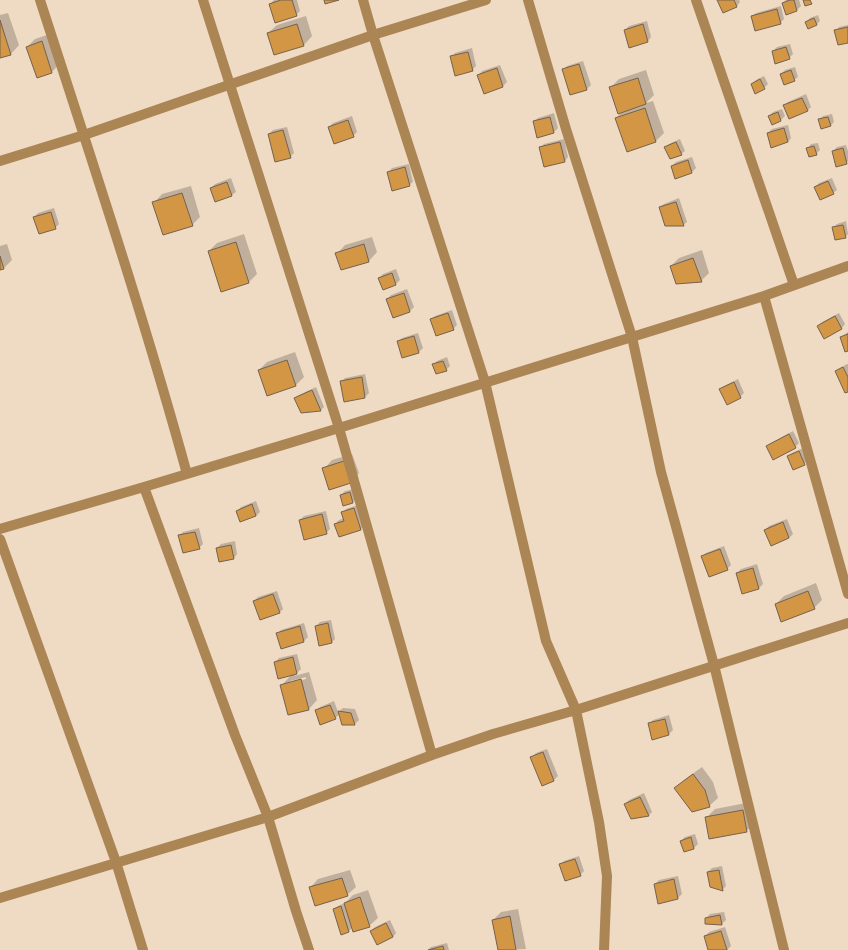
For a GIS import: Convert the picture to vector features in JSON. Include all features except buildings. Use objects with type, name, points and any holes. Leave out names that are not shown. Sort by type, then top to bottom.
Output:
[{"type":"street","points":[[40,0],[163,386],[187,474]]},
{"type":"street","points":[[203,0],[339,428],[432,755]]},
{"type":"street","points":[[363,0],[485,382],[546,641],[576,710],[599,822],[608,876],[604,950]]},
{"type":"street","points":[[0,161],[84,135],[374,35],[486,0]]},
{"type":"street","points":[[528,0],[566,129],[632,338],[661,472],[714,665],[784,950]]},
{"type":"street","points":[[696,0],[794,285]]},
{"type":"street","points":[[0,529],[144,487],[632,338],[764,296],[848,266]]},
{"type":"street","points":[[764,296],[848,594]]},
{"type":"street","points":[[144,487],[235,735],[268,817],[309,950]]},
{"type":"street","points":[[0,539],[116,862],[143,950]]},
{"type":"street","points":[[0,898],[268,817],[432,755],[493,734],[576,710],[848,623]]}]
